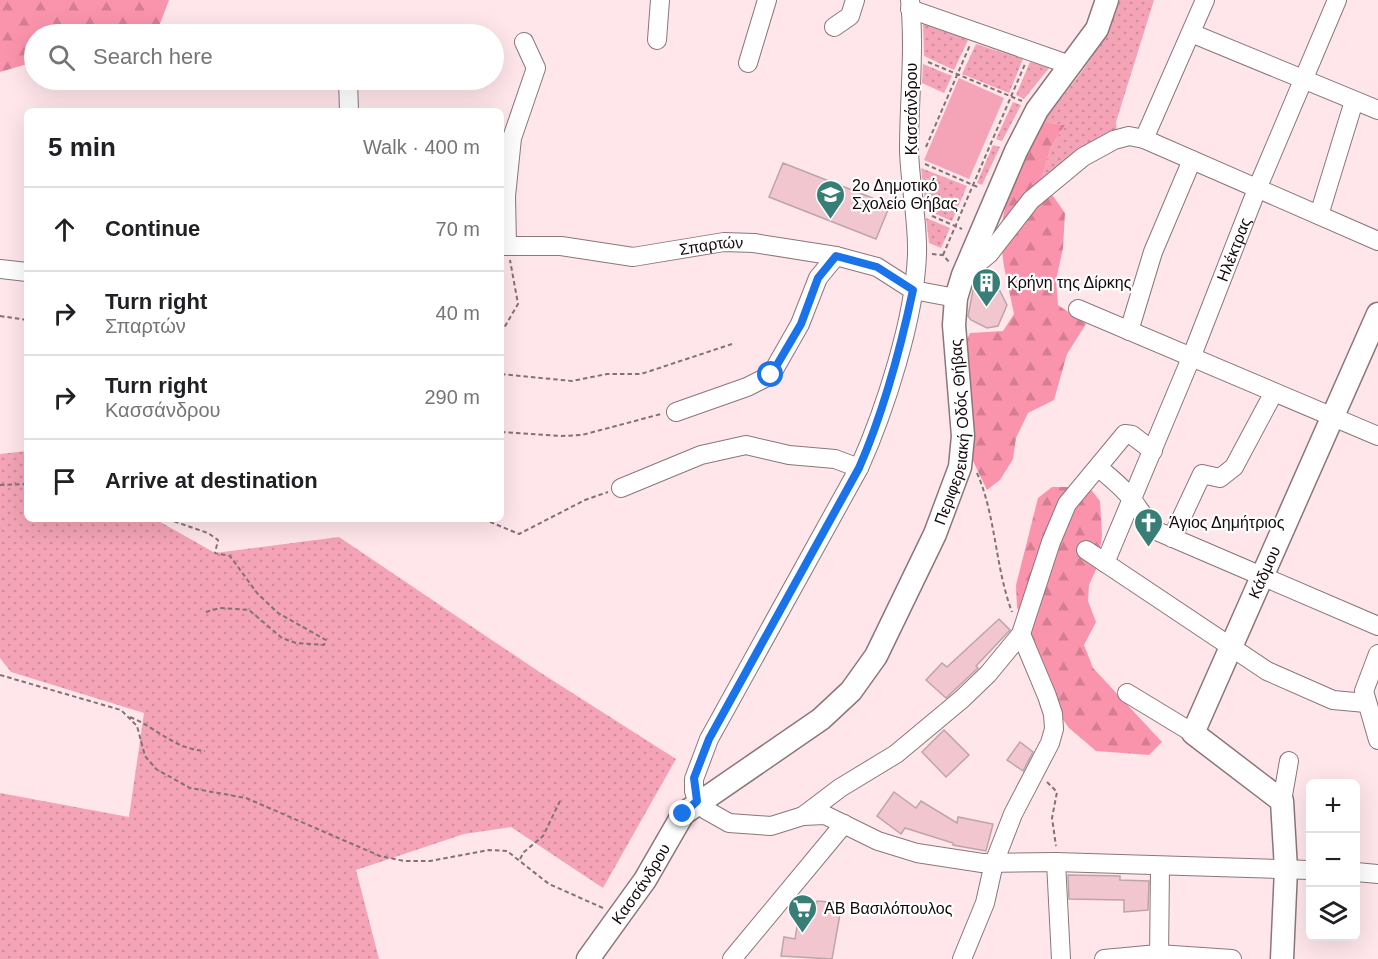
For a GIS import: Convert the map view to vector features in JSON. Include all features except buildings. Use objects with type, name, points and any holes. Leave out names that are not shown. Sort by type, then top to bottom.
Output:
[{"type":"main road","name":"Περιφερειακή Οδός Θήβας","points":[[697,801],[821,719],[851,691],[876,656],[907,596],[935,534],[962,454],[961,399],[955,336],[956,298],[963,275],[1016,151],[1037,110],[1097,29],[1107,0]]},
{"type":"main road","name":"Κάδμου","points":[[1193,733],[1378,314]]},
{"type":"main road","points":[[1193,733],[1282,801],[1286,869],[1282,959]]},
{"type":"main road","name":"Κασσάνδρου","points":[[588,959],[645,880],[683,814],[697,801]]},
{"type":"street","points":[[657,40],[660,0]]},
{"type":"street","points":[[748,63],[767,0]]},
{"type":"street","points":[[834,27],[850,16],[855,0]]},
{"type":"street","points":[[1144,139],[1205,0]]},
{"type":"street","name":"Ηλέκτρας","points":[[1105,563],[1191,358],[1257,189],[1338,0]]},
{"type":"street","points":[[910,4],[975,31],[1070,65]]},
{"type":"street","name":"Κασσάνδρου","points":[[697,801],[694,778],[709,739],[859,468],[873,436],[892,378],[913,290],[917,253],[909,151],[910,4]]},
{"type":"street","points":[[1191,33],[1378,110]]},
{"type":"street","points":[[504,246],[512,138],[536,68],[524,42]]},
{"type":"street","points":[[348,90],[349,108]]},
{"type":"street","points":[[1319,215],[1354,101]]},
{"type":"street","points":[[963,275],[989,254],[1038,193],[1083,158],[1114,140],[1129,136],[1144,139],[1378,241]]},
{"type":"street","points":[[1129,331],[1153,252],[1192,160]]},
{"type":"street","name":"Σπαρτών","points":[[504,246],[561,246],[633,257],[724,242],[754,243],[836,256],[877,267],[913,290]]},
{"type":"street","points":[[676,412],[747,387],[771,375],[801,324],[818,278],[836,256]]},
{"type":"street","points":[[0,269],[24,272]]},
{"type":"street","points":[[913,290],[956,298]]},
{"type":"street","points":[[1078,309],[1273,394],[1378,436]]},
{"type":"street","points":[[1172,538],[1202,474],[1220,478],[1234,467],[1273,394]]},
{"type":"street","points":[[803,816],[840,788],[896,754],[929,728],[988,674],[1021,634],[1062,513],[1077,490],[1128,433],[1153,451]]},
{"type":"street","points":[[621,488],[701,455],[746,445],[789,455],[835,459],[859,468]]},
{"type":"street","points":[[1099,468],[1132,499],[1149,524],[1172,538],[1378,626]]},
{"type":"street","points":[[1086,550],[1230,649],[1267,671],[1314,694],[1333,700],[1366,703]]},
{"type":"street","points":[[962,959],[985,903],[994,863],[1013,814],[1036,773],[1054,729],[1053,714],[1021,634]]},
{"type":"street","points":[[1378,654],[1364,692],[1378,740]]},
{"type":"street","points":[[1127,693],[1193,733]]},
{"type":"street","points":[[1282,801],[1289,761]]},
{"type":"street","points":[[697,801],[716,818],[741,825],[771,826],[803,816],[825,815],[878,841],[950,860],[994,863],[1056,856],[1160,867],[1306,870]]},
{"type":"street","points":[[732,959],[796,896],[844,824]]},
{"type":"street","points":[[1056,856],[1061,959]]},
{"type":"street","points":[[1159,956],[1160,867]]},
{"type":"street","points":[[1360,872],[1378,874]]},
{"type":"street","points":[[1104,959],[1159,956],[1232,959]]},
{"type":"path","points":[[924,151],[975,31]]},
{"type":"path","points":[[943,255],[1031,51]]},
{"type":"path","points":[[923,60],[1022,101]]},
{"type":"path","points":[[920,162],[983,189]]},
{"type":"path","points":[[926,214],[962,229]]},
{"type":"path","points":[[504,246],[518,304],[504,328]]},
{"type":"path","points":[[0,316],[24,320]]},
{"type":"path","points":[[504,374],[572,381],[607,374],[641,374],[732,344]]},
{"type":"path","points":[[504,432],[582,435],[676,412]]},
{"type":"path","points":[[962,454],[972,464],[985,496],[1002,586],[1021,634]]},
{"type":"path","points":[[0,485],[24,484]]},
{"type":"path","points":[[490,522],[519,534],[585,500],[621,488]]},
{"type":"path","points":[[176,522],[208,532],[218,540],[215,553],[230,556],[258,593],[278,613],[326,640],[324,645],[314,646],[282,638],[249,610],[219,608],[206,612]]},
{"type":"path","points":[[0,675],[108,705],[145,723],[172,742],[190,750],[205,751]]},
{"type":"path","points":[[130,717],[137,726],[146,756],[156,769],[190,788],[246,798],[369,851],[404,861],[430,861],[489,850],[507,851],[549,884],[602,908],[623,913]]},
{"type":"path","points":[[1036,773],[1057,792],[1052,818],[1056,856]]},
{"type":"path","points":[[520,859],[524,852],[543,836],[560,801]]},
{"type":"shaded area","points":[[1120,0],[1154,0],[1116,122],[1117,134],[1041,179],[1051,147],[1065,125],[1043,122],[1097,49]]},
{"type":"shaded area","points":[[923,24],[968,40],[954,70],[924,56]]},
{"type":"shaded area","points":[[976,44],[1023,59],[1009,93],[962,74]]},
{"type":"shaded area","points":[[1030,62],[1049,68],[1024,99],[1016,95]]},
{"type":"shaded area","points":[[923,64],[952,76],[944,93],[922,83]]},
{"type":"shaded area","points":[[959,78],[1004,98],[969,179],[924,160]]},
{"type":"shaded area","points":[[1013,102],[1021,105],[1002,141],[996,139]]},
{"type":"shaded area","points":[[993,145],[1000,147],[982,185],[977,183]]},
{"type":"shaded area","points":[[921,168],[967,186],[952,221],[926,210]]},
{"type":"shaded area","points":[[926,218],[950,228],[941,248],[929,243]]},
{"type":"shaded area","points":[[24,451],[24,522],[160,522],[215,553],[339,537],[541,673],[676,759],[603,888],[511,827],[464,834],[356,870],[379,959],[0,959],[0,793],[129,817],[144,713],[11,672],[0,658],[0,454]]},
{"type":"green space","points":[[0,0],[169,0],[160,24],[24,24],[24,65],[0,72]]},
{"type":"green space","points":[[1043,122],[1065,125],[1051,147],[1041,179],[1065,213],[1063,248],[1056,280],[1058,305],[1086,324],[1067,354],[1054,400],[1028,413],[1016,438],[1013,459],[1000,480],[987,490],[973,461],[966,341],[970,333],[1003,331],[1014,314],[1002,254],[1003,217],[1014,180]]},
{"type":"green space","points":[[1052,487],[1089,487],[1100,501],[1102,535],[1098,565],[1089,585],[1088,601],[1096,622],[1084,645],[1093,668],[1162,742],[1149,755],[1096,751],[1069,728],[1059,714],[1027,636],[1017,607],[1016,585],[1038,498]]},
{"type":"place","name":"2ο Δημοτικό Σχολείο Θήβας","points":[[831,220]]},
{"type":"place","name":"Κρήνη της Δίρκης","points":[[986,308]]},
{"type":"place","name":"Άγιος Δημήτριος","points":[[1148,548]]},
{"type":"place","name":"ΑΒ Βασιλόπουλος","points":[[803,934]]},
{"type":"route","points":[[683,814],[697,801],[694,778],[709,739],[859,468],[873,436],[892,378],[913,290],[877,267],[836,256],[818,278],[801,324],[785,349],[779,365],[771,375]]}]
